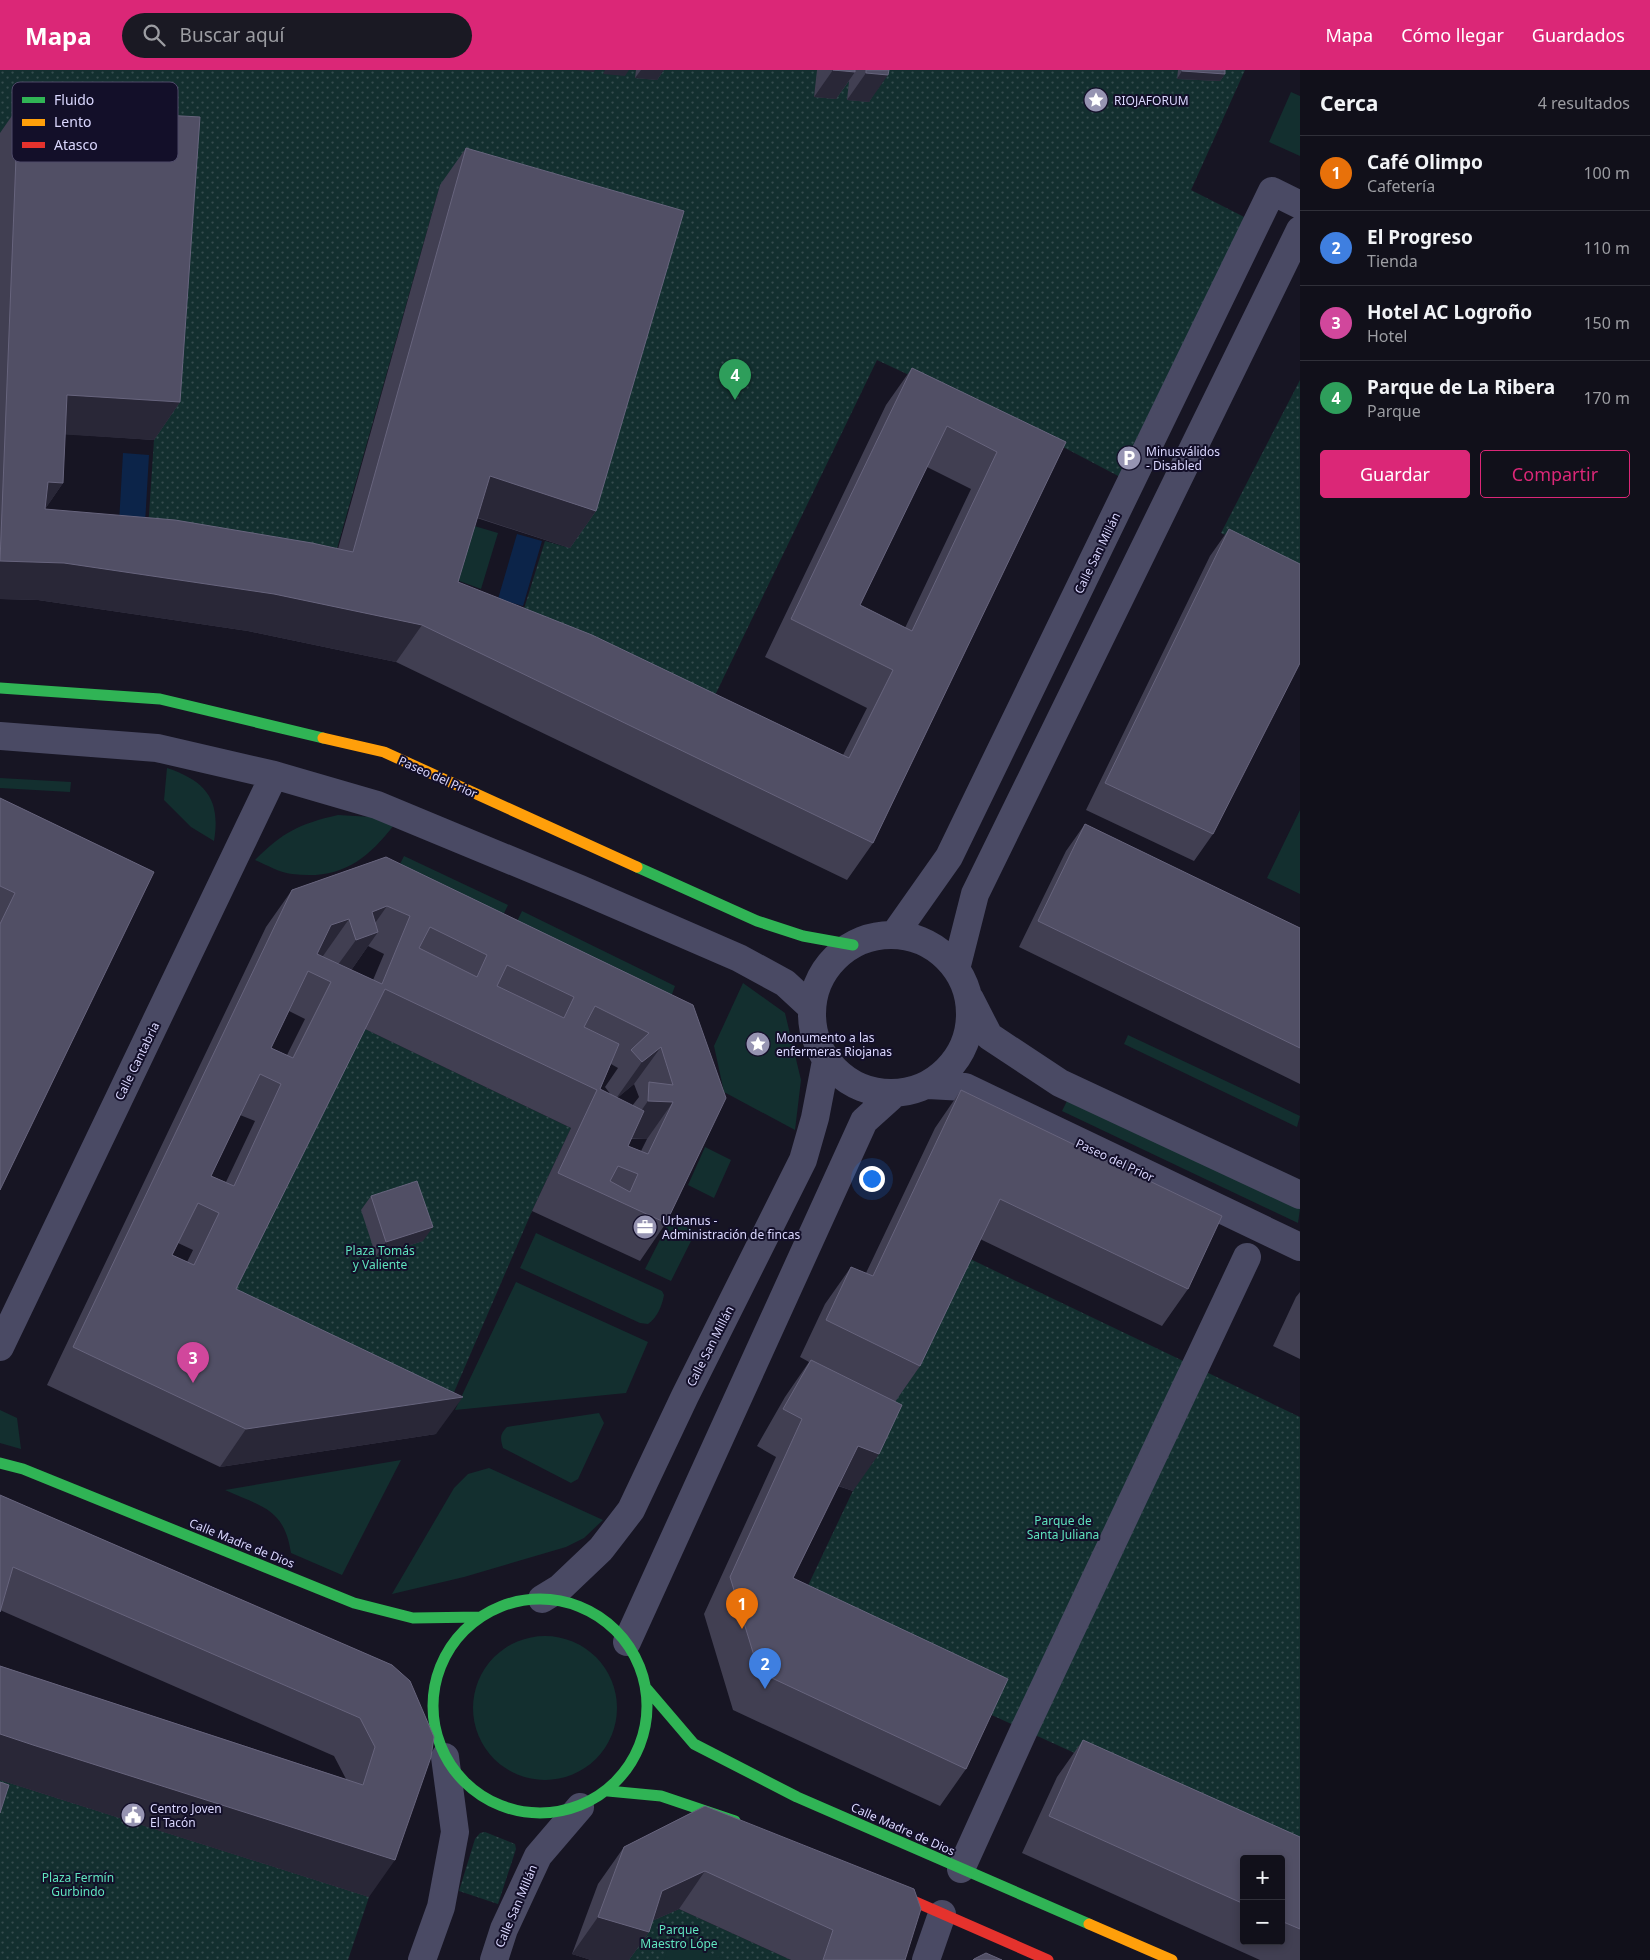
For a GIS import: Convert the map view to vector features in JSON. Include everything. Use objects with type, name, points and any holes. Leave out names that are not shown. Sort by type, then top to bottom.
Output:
[{"type":"main road","name":"Paseo del Prior","points":[[0,688],[160,699],[384,752],[757,921],[803,936],[853,945]]},
{"type":"main road","name":"Calle Madre de Dios","points":[[0,1463],[23,1469],[354,1603],[413,1618],[481,1616]]},
{"type":"main road","points":[[542,1599],[558,1600],[580,1606],[607,1622],[627,1642],[641,1667],[647,1689],[648,1710],[641,1746],[608,1790],[580,1807],[537,1815],[500,1807],[468,1787],[445,1757],[432,1714],[432,1695],[443,1659],[453,1642],[481,1616],[524,1600],[542,1599]]},
{"type":"main road","name":"Calle Madre de Dios","points":[[647,1689],[694,1744],[797,1797],[1172,1960]]},
{"type":"main road","points":[[420,1701],[432,1714]]},
{"type":"main road","points":[[608,1790],[661,1796],[745,1825]]},
{"type":"main road","points":[[873,1883],[1048,1960]]},
{"type":"street","name":"Calle San Millán","points":[[894,935],[949,857],[1272,191],[1300,204]]},
{"type":"street","points":[[956,969],[975,894],[1300,230]]},
{"type":"street","points":[[0,736],[157,748],[274,775],[377,806],[739,958],[786,983],[811,1007]]},
{"type":"street","name":"Calle Cantabria","points":[[0,1347],[274,775]]},
{"type":"street","points":[[969,997],[970,1023],[963,1048],[948,1069],[928,1085],[912,1091],[894,1094],[868,1091],[845,1079],[826,1061],[817,1044],[812,1026],[811,1007],[818,982],[832,960],[853,945],[873,937],[894,935],[919,940],[940,952],[956,969],[989,1036],[1060,1083],[1300,1195]]},
{"type":"street","name":"Calle San Millán","points":[[542,1599],[560,1588],[601,1549],[631,1510],[685,1396],[803,1160],[815,1118],[826,1061]]},
{"type":"street","name":"Paseo del Prior","points":[[928,1085],[965,1087],[1300,1247]]},
{"type":"street","points":[[627,1642],[864,1121],[894,1094]]},
{"type":"street","points":[[961,1869],[1024,1730],[1247,1257]]},
{"type":"street","points":[[422,1960],[441,1907],[455,1832],[445,1757]]},
{"type":"street","name":"Calle San Millán","points":[[494,1960],[504,1929],[538,1856],[580,1807]]},
{"type":"street","points":[[926,1960],[942,1914]]},
{"type":"green space","points":[[0,70],[1245,70],[1191,190],[1256,223],[1122,478],[1065,448],[877,360],[705,716],[518,628],[545,541],[570,548],[440,185],[327,584],[147,544],[154,440],[0,145]]},
{"type":"green space","points":[[1291,92],[1300,96],[1300,156],[1269,142]]},
{"type":"green space","points":[[1300,380],[1300,571],[1221,533]]},
{"type":"green space","points":[[471,525],[498,533],[481,589],[454,579]]},
{"type":"green space","points":[[167,768],[192,779],[208,794],[215,814],[214,841],[191,827],[164,800]]},
{"type":"green space","points":[[0,778],[71,782],[70,792],[0,788]]},
{"type":"green space","points":[[1300,810],[1300,894],[1267,878]]},
{"type":"green space","points":[[338,815],[372,817],[394,825],[373,849],[351,865],[338,871],[309,875],[292,874],[255,860],[274,842],[292,830]]},
{"type":"green space","points":[[404,856],[508,905],[495,932],[391,882]]},
{"type":"green space","points":[[522,911],[675,986],[664,1016],[509,938]]},
{"type":"green space","points":[[743,983],[785,1013],[801,1080],[795,1130],[724,1092],[714,1046]]},
{"type":"green space","name":"Plaza Tomás y Valiente","points":[[359,1026],[571,1128],[532,1211],[436,1434],[210,1326]]},
{"type":"green space","points":[[1128,1035],[1300,1116],[1297,1127],[1124,1044]]},
{"type":"green space","points":[[1069,1097],[1300,1209],[1298,1223],[1062,1111]]},
{"type":"green space","points":[[705,1147],[731,1160],[714,1198],[688,1185]]},
{"type":"green space","points":[[670,1220],[696,1231],[671,1281],[645,1269]]},
{"type":"green space","points":[[536,1233],[662,1291],[663,1299],[656,1315],[648,1324],[640,1323],[520,1268]]},
{"type":"green space","name":"Parque de Santa Juliana","points":[[964,1256],[1300,1417],[1300,1856],[974,1707],[787,1630]]},
{"type":"green space","points":[[516,1282],[648,1342],[626,1393],[455,1410]]},
{"type":"green space","points":[[0,1410],[17,1418],[21,1449],[0,1443]]},
{"type":"green space","points":[[599,1413],[604,1423],[578,1479],[571,1483],[503,1448],[501,1436],[507,1427]]},
{"type":"green space","points":[[401,1460],[342,1575],[291,1553],[288,1538],[277,1518],[260,1506],[225,1490]]},
{"type":"green space","points":[[489,1468],[603,1520],[584,1538],[566,1547],[464,1577],[392,1594],[454,1488],[468,1474]]},
{"type":"green space","points":[[545,1636],[572,1642],[585,1648],[596,1657],[605,1668],[611,1681],[617,1708],[611,1735],[605,1748],[596,1759],[585,1768],[572,1774],[545,1780],[518,1774],[505,1768],[494,1759],[485,1748],[479,1735],[473,1708],[479,1681],[485,1668],[494,1657],[505,1648],[518,1642]]},
{"type":"green space","name":"Plaza Fermín Gurbindo","points":[[0,1780],[369,1897],[348,1960],[0,1960]]},
{"type":"green space","points":[[485,1832],[515,1844],[516,1849],[498,1904],[459,1891],[475,1839],[480,1833]]},
{"type":"green space","name":"Parque Maestro Lópe","points":[[679,1909],[791,1960],[626,1960],[636,1928]]},
{"type":"green space","points":[[672,1936],[726,1960],[664,1960]]},
{"type":"water","points":[[123,453],[149,455],[145,524],[119,523]]},
{"type":"water","points":[[517,534],[542,541],[523,606],[498,599]]},
{"type":"building","points":[[833,70],[855,70],[855,72]]},
{"type":"building","points":[[866,70],[889,70],[888,75],[866,73]]},
{"type":"building","points":[[1225,70],[1225,74],[1182,71]]},
{"type":"building","points":[[178,116],[200,117],[180,402],[67,395],[63,483],[48,482],[45,509],[175,520],[312,543],[353,552],[466,148],[684,211],[596,511],[490,476],[458,582],[592,635],[849,758],[893,670],[791,619],[912,368],[1066,442],[873,843],[422,625],[274,594],[64,563],[0,561],[16,162],[178,162]],"holes":[[[947,426],[997,452],[912,631],[860,605]]]},
{"type":"building","points":[[1229,529],[1300,564],[1300,663],[1213,834],[1105,783]]},
{"type":"building","points":[[0,798],[154,872],[0,1190],[0,924],[15,893],[0,886]]},
{"type":"building","points":[[1085,824],[1300,928],[1300,1048],[1038,921]]},
{"type":"building","points":[[386,857],[693,1005],[726,1098],[666,1223],[558,1173],[597,1090],[385,989],[236,1289],[463,1397],[246,1429],[73,1347],[292,890]],"holes":[[[387,906],[410,916],[382,984],[317,954],[331,925],[349,919],[356,940],[378,932],[372,912]],[[430,927],[487,955],[477,977],[419,948]],[[507,965],[574,997],[564,1018],[497,986]],[[308,971],[331,982],[293,1058],[271,1048]],[[595,1006],[649,1033],[631,1050],[642,1062],[661,1047],[673,1085],[649,1082],[648,1101],[673,1102],[648,1154],[628,1146],[644,1111],[600,1089],[619,1044],[584,1027]],[[260,1074],[281,1084],[234,1186],[211,1176]],[[618,1166],[638,1174],[630,1192],[610,1181]],[[198,1203],[219,1213],[194,1265],[172,1255]]]},
{"type":"building","points":[[961,1090],[1222,1216],[1188,1289],[1000,1199],[920,1366],[826,1320],[851,1267],[873,1276]]},
{"type":"building","points":[[417,1181],[433,1227],[386,1242],[371,1196]]},
{"type":"building","points":[[811,1360],[902,1405],[879,1454],[858,1446],[793,1578],[1008,1679],[966,1769],[759,1672],[730,1577],[802,1419],[783,1409]]},
{"type":"building","points":[[0,1495],[392,1665],[410,1681],[434,1737],[431,1757],[395,1860],[0,1734],[0,1666],[363,1785],[375,1747],[360,1718],[13,1567],[0,1612]]},
{"type":"building","points":[[1083,1740],[1300,1837],[1300,1929],[1285,1923],[1285,1855],[1240,1855],[1240,1902],[1049,1816]]},
{"type":"building","points":[[0,1782],[9,1785],[0,1813]]},
{"type":"building","points":[[705,1806],[914,1889],[921,1909],[905,1960],[823,1960],[833,1930],[705,1871],[662,1891],[649,1932],[598,1917],[624,1847]]},
{"type":"building","points":[[986,1953],[1002,1960],[973,1960]]},
{"type":"traffic: fast","points":[[0,688],[160,699],[323,738]]},
{"type":"traffic: fast","points":[[637,867],[757,921],[803,936],[853,945]]},
{"type":"traffic: fast","points":[[0,1463],[23,1469],[354,1603],[413,1618],[481,1617]]},
{"type":"traffic: fast","points":[[540,1599],[561,1601],[581,1607],[599,1617],[616,1630],[629,1647],[639,1665],[645,1685],[647,1706],[645,1727],[639,1747],[629,1765],[616,1782],[599,1795],[581,1805],[561,1811],[540,1813],[519,1811],[499,1805],[481,1795],[464,1782],[451,1765],[441,1747],[435,1727],[433,1706],[435,1685],[441,1665],[451,1647],[464,1630],[481,1617],[499,1607],[519,1601],[540,1599]]},
{"type":"traffic: fast","points":[[647,1689],[694,1744],[797,1797],[1089,1924]]},
{"type":"traffic: fast","points":[[608,1791],[661,1796],[735,1821]]},
{"type":"traffic: slow","points":[[323,738],[384,752],[637,867]]},
{"type":"traffic: slow","points":[[1089,1924],[1172,1960]]},
{"type":"traffic: jam","points":[[886,1889],[1048,1960]]},
{"type":"place","name":"RIOJAFORUM","points":[[1096,100]]},
{"type":"place","name":"Parque de La Ribera","points":[[735,400]]},
{"type":"place","name":"Minusválidos - Disabled","points":[[1129,458]]},
{"type":"place","name":"Monumento a las enfermeras Riojanas","points":[[758,1044]]},
{"type":"place","name":"Urbanus - Administración de fincas","points":[[645,1227]]},
{"type":"place","name":"Hotel AC Logroño","points":[[193,1383]]},
{"type":"place","name":"Café Olimpo","points":[[742,1629]]},
{"type":"place","name":"El Progreso","points":[[765,1689]]},
{"type":"place","name":"Centro Joven El Tacón","points":[[133,1815]]}]
